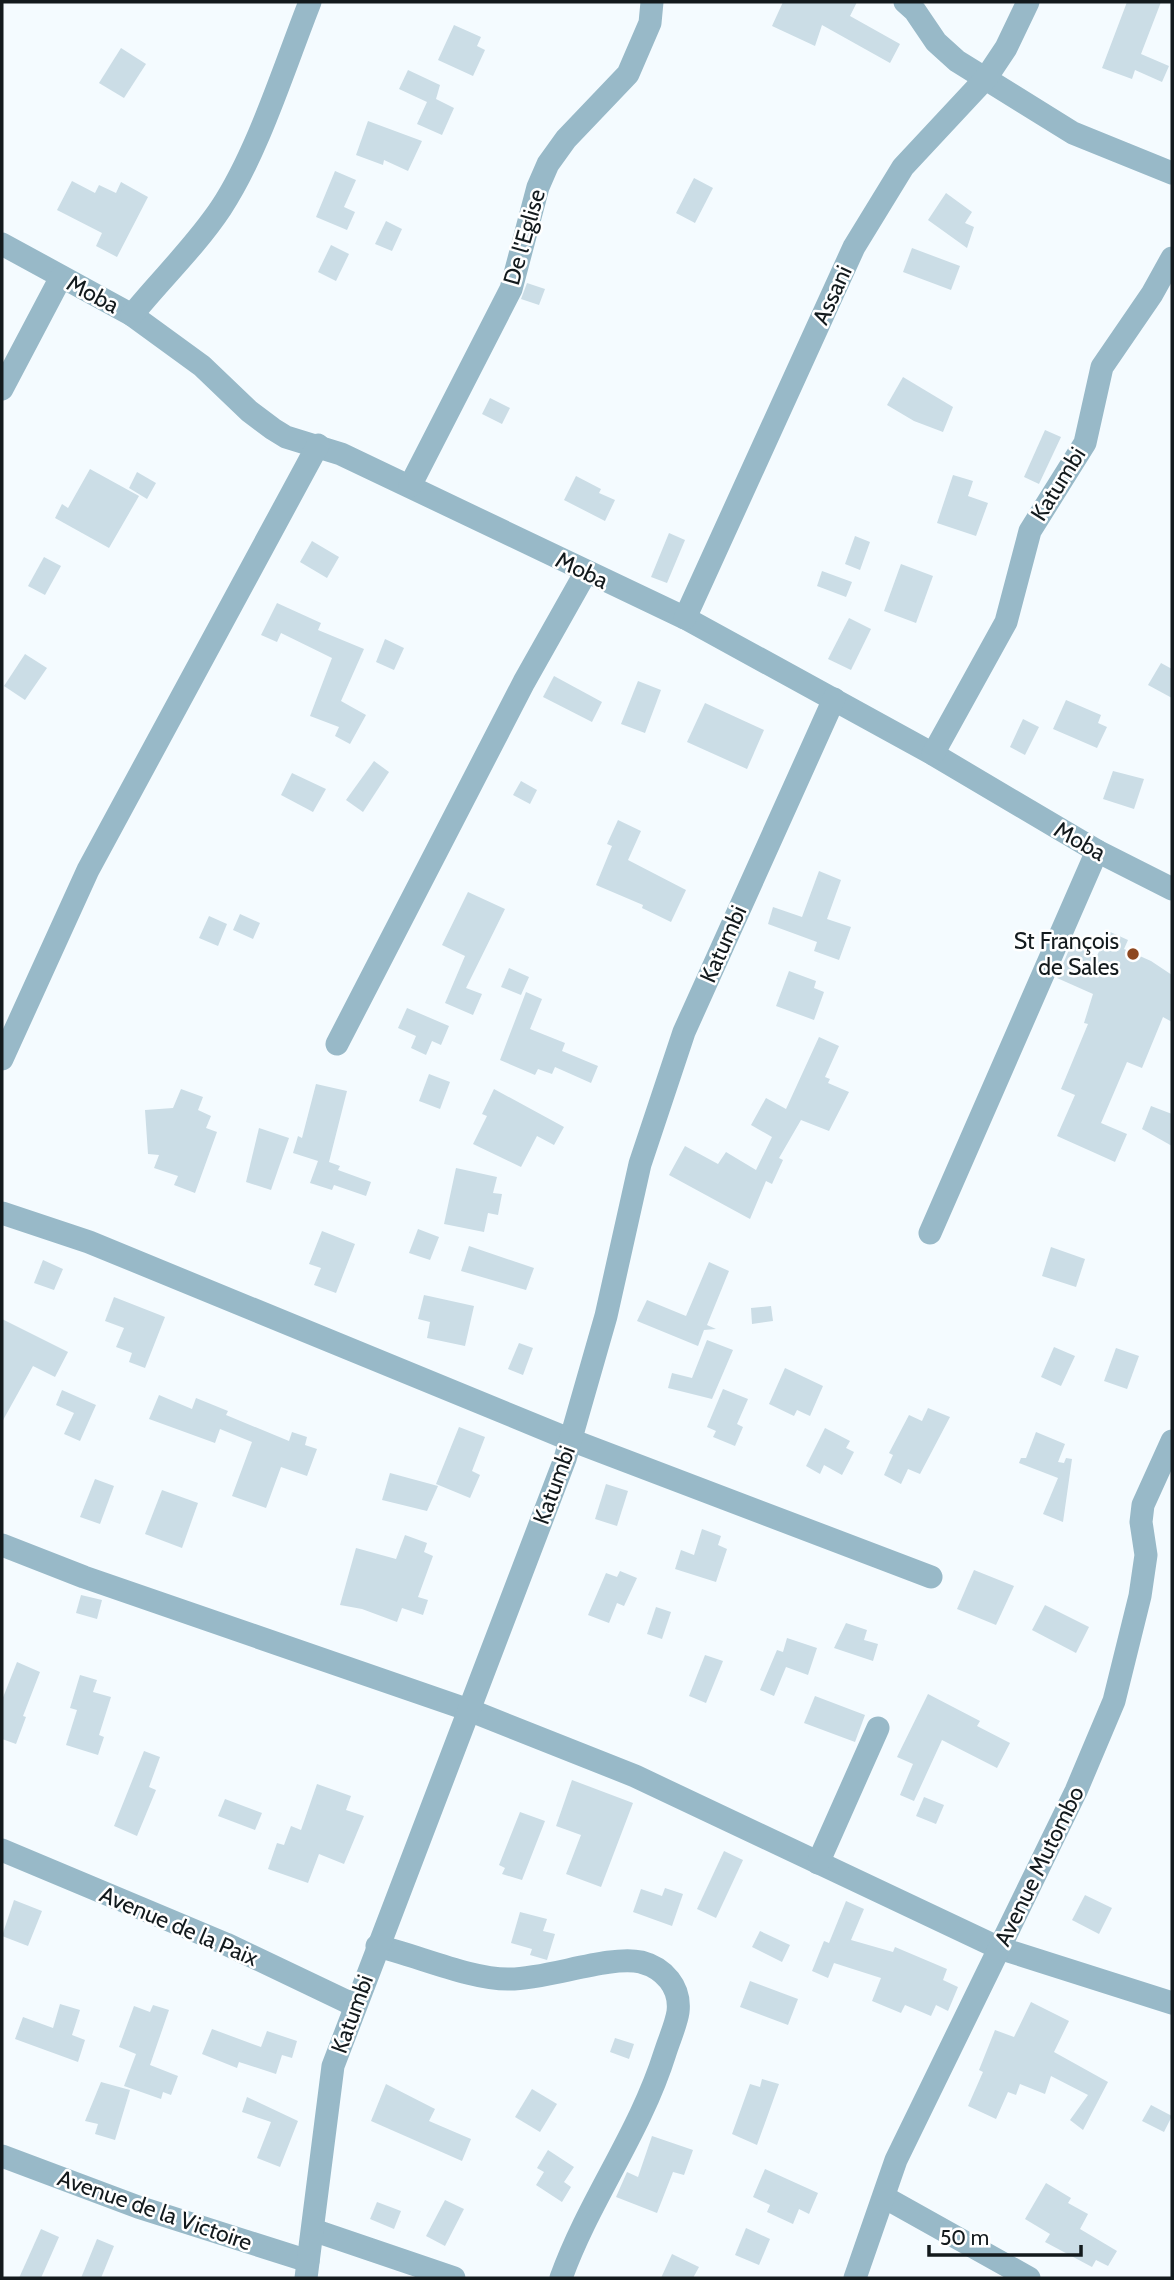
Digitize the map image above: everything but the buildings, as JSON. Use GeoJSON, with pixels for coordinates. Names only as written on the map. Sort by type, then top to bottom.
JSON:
{"type":"FeatureCollection","features":[{"type":"Feature","properties":{"kind":"street"},"geometry":{"type":"LineString","coordinates":[[132,315],[193,247],[222,206],[246,161],[310,2]]}},
{"type":"Feature","properties":{"kind":"street","name":"De l'Eglise"},"geometry":{"type":"LineString","coordinates":[[410,486],[511,289],[541,177],[559,148],[628,74],[650,23],[652,2]]}},
{"type":"Feature","properties":{"kind":"street"},"geometry":{"type":"LineString","coordinates":[[905,2],[915,11],[936,41],[957,61],[1073,133],[1172,173]]}},
{"type":"Feature","properties":{"kind":"street","name":"Assani"},"geometry":{"type":"LineString","coordinates":[[685,618],[854,247],[903,167],[986,78],[1006,48],[1028,2]]}},
{"type":"Feature","properties":{"kind":"street","name":"Moba"},"geometry":{"type":"LineString","coordinates":[[2,244],[132,315],[202,366],[249,411],[286,437],[318,445],[410,486],[685,618],[933,754],[1097,851],[1172,890]]}},
{"type":"Feature","properties":{"kind":"street","name":"Katumbi"},"geometry":{"type":"LineString","coordinates":[[933,754],[1006,622],[1030,531],[1085,443],[1102,367],[1152,294],[1172,258]]}},
{"type":"Feature","properties":{"kind":"street"},"geometry":{"type":"LineString","coordinates":[[2,389],[61,276]]}},
{"type":"Feature","properties":{"kind":"street"},"geometry":{"type":"LineString","coordinates":[[2,1059],[88,870],[318,445]]}},
{"type":"Feature","properties":{"kind":"street"},"geometry":{"type":"LineString","coordinates":[[337,1044],[524,682],[586,572]]}},
{"type":"Feature","properties":{"kind":"street","name":"Katumbi"},"geometry":{"type":"LineString","coordinates":[[307,2270],[333,2066],[571,1440],[606,1316],[640,1164],[684,1032],[834,699]]}},
{"type":"Feature","properties":{"kind":"street"},"geometry":{"type":"LineString","coordinates":[[930,1233],[1097,851]]}},
{"type":"Feature","properties":{"kind":"street"},"geometry":{"type":"LineString","coordinates":[[2,1213],[89,1242],[571,1440],[931,1577]]}},
{"type":"Feature","properties":{"kind":"street","name":"Avenue Mutombo"},"geometry":{"type":"LineString","coordinates":[[855,2278],[896,2160],[1076,1791],[1114,1701],[1146,1556],[1141,1522],[1143,1505],[1172,1441]]}},
{"type":"Feature","properties":{"kind":"street"},"geometry":{"type":"LineString","coordinates":[[2,1545],[84,1577],[469,1710],[635,1776],[999,1948],[1172,2003]]}},
{"type":"Feature","properties":{"kind":"street"},"geometry":{"type":"LineString","coordinates":[[818,1863],[878,1728]]}},
{"type":"Feature","properties":{"kind":"street","name":"Avenue de la Paix"},"geometry":{"type":"LineString","coordinates":[[2,1850],[226,1944],[354,2005]]}},
{"type":"Feature","properties":{"kind":"street"},"geometry":{"type":"LineString","coordinates":[[377,1946],[464,1971],[509,1980],[556,1975],[616,1961],[640,1962],[662,1972],[673,1983],[678,2013],[657,2080],[633,2136],[561,2278]]}},
{"type":"Feature","properties":{"kind":"street","name":"Avenue de la Victoire"},"geometry":{"type":"LineString","coordinates":[[2,2156],[307,2270]]}},
{"type":"Feature","properties":{"kind":"street"},"geometry":{"type":"LineString","coordinates":[[884,2197],[1029,2278]]}},
{"type":"Feature","properties":{"kind":"street"},"geometry":{"type":"LineString","coordinates":[[313,2230],[454,2278]]}},
{"type":"Feature","properties":{"kind":"place","name":"St François de Sales"},"geometry":{"type":"Point","coordinates":[1133,954]}}]}
